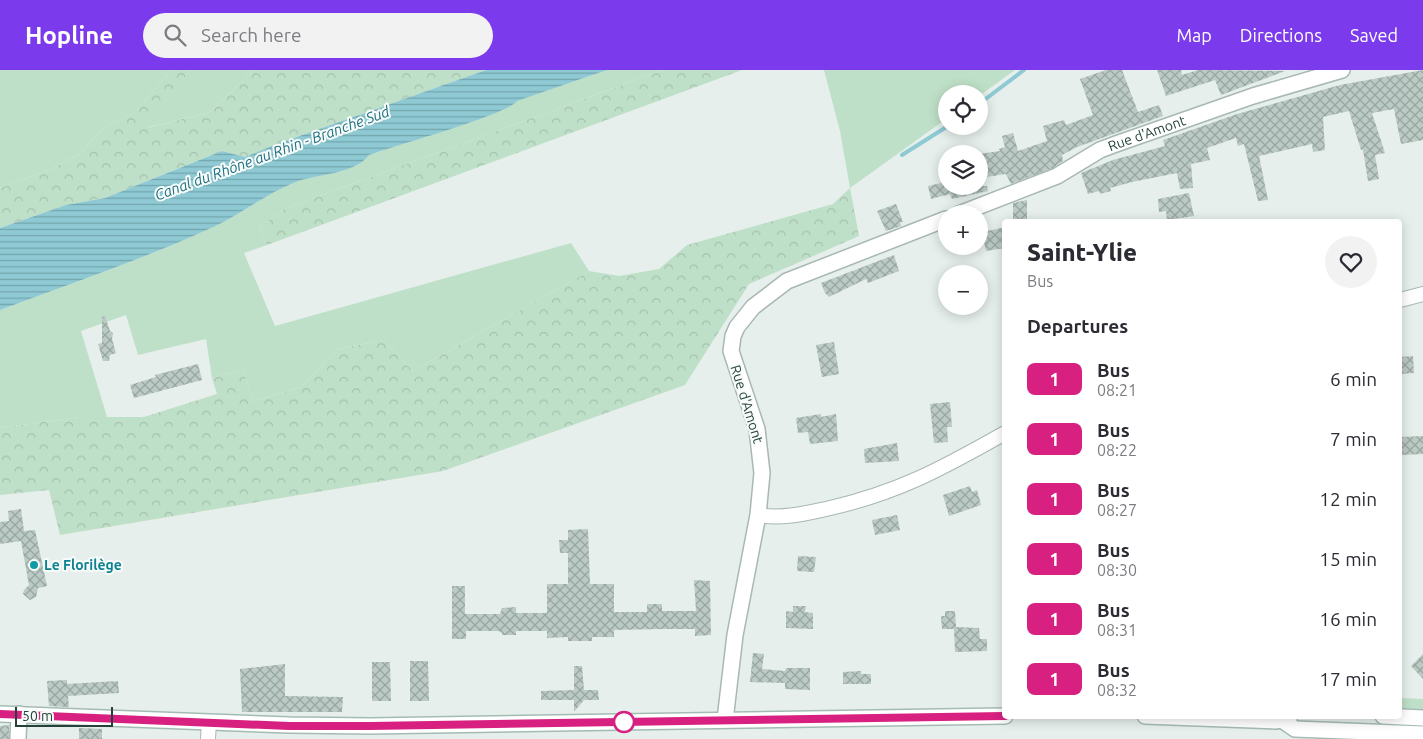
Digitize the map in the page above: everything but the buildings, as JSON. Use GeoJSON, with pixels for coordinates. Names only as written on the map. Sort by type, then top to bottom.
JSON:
{"type":"FeatureCollection","features":[{"type":"Feature","properties":{"kind":"main road","name":"Rue d'Amont"},"geometry":{"type":"LineString","coordinates":[[982,205],[1057,176],[1100,150],[1253,96],[1342,70]]}},
{"type":"Feature","properties":{"kind":"main road","name":"Rue d'Amont"},"geometry":{"type":"LineString","coordinates":[[724,720],[735,635],[758,515],[762,454],[751,410],[731,351],[733,336],[737,327],[765,296],[788,281],[938,222]]}},
{"type":"Feature","properties":{"kind":"main road"},"geometry":{"type":"LineString","coordinates":[[0,714],[370,726],[1002,716]]}},
{"type":"Feature","properties":{"kind":"main road"},"geometry":{"type":"LineString","coordinates":[[18,739],[19,714]]}},
{"type":"Feature","properties":{"kind":"main road"},"geometry":{"type":"LineString","coordinates":[[1402,717],[1423,718]]}},
{"type":"Feature","properties":{"kind":"main road"},"geometry":{"type":"LineString","coordinates":[[1287,719],[1295,729],[1423,734]]}},
{"type":"Feature","properties":{"kind":"street"},"geometry":{"type":"LineString","coordinates":[[1402,299],[1423,294]]}},
{"type":"Feature","properties":{"kind":"street"},"geometry":{"type":"LineString","coordinates":[[758,515],[793,516],[853,503],[892,491],[945,467],[1002,435]]}},
{"type":"Feature","properties":{"kind":"street"},"geometry":{"type":"LineString","coordinates":[[208,739],[209,722]]}},
{"type":"Feature","properties":{"kind":"green space"},"geometry":{"type":"Polygon","coordinates":[[[0,70],[172,70],[135,112],[104,127],[81,153],[49,170],[0,188],[0,70]]]}},
{"type":"Feature","properties":{"kind":"green space"},"geometry":{"type":"Polygon","coordinates":[[[172,70],[190,70],[147,128],[210,112],[254,70],[486,70],[245,157],[222,151],[105,198],[66,205],[0,228],[0,188],[49,170],[81,153],[104,127],[135,112],[172,70]]]}},
{"type":"Feature","properties":{"kind":"green space"},"geometry":{"type":"Polygon","coordinates":[[[190,70],[254,70],[210,112],[146,128],[190,70]]]}},
{"type":"Feature","properties":{"kind":"green space"},"geometry":{"type":"Polygon","coordinates":[[[607,70],[663,70],[284,209],[259,228],[267,245],[244,253],[275,326],[571,243],[589,271],[413,371],[384,340],[338,349],[301,387],[253,401],[243,370],[212,378],[206,339],[138,355],[126,315],[81,331],[107,417],[79,417],[0,428],[0,310],[131,261],[220,224],[296,182],[345,170],[363,161],[369,155],[471,122],[508,107],[516,101],[607,70]]]}},
{"type":"Feature","properties":{"kind":"green space"},"geometry":{"type":"Polygon","coordinates":[[[663,70],[742,70],[267,245],[259,228],[284,209],[663,70]]]}},
{"type":"Feature","properties":{"kind":"green space"},"geometry":{"type":"Polygon","coordinates":[[[824,70],[1015,70],[988,90],[988,85],[938,85],[938,125],[850,188],[840,131],[824,70]]]}},
{"type":"Feature","properties":{"kind":"green space"},"geometry":{"type":"Polygon","coordinates":[[[850,188],[859,236],[749,284],[685,385],[443,471],[60,535],[49,490],[0,495],[0,428],[79,417],[144,417],[217,394],[212,378],[243,370],[253,401],[301,387],[338,349],[384,340],[413,371],[589,271],[619,276],[659,269],[687,245],[833,204],[850,188]]]}},
{"type":"Feature","properties":{"kind":"green space"},"geometry":{"type":"Polygon","coordinates":[[[1402,698],[1423,699],[1423,709],[1402,708],[1402,698]]]}},
{"type":"Feature","properties":{"kind":"water","name":"Canal du Rhône au Rhin - Branche Sud"},"geometry":{"type":"Polygon","coordinates":[[[486,70],[607,70],[517,101],[493,114],[472,122],[369,155],[363,161],[346,170],[296,182],[220,224],[183,240],[0,310],[0,228],[66,205],[105,198],[222,151],[245,157],[486,70]]]}},
{"type":"Feature","properties":{"kind":"waterway"},"geometry":{"type":"LineString","coordinates":[[988,97],[1024,70]]}},
{"type":"Feature","properties":{"kind":"waterway"},"geometry":{"type":"LineString","coordinates":[[902,155],[938,132]]}},
{"type":"Feature","properties":{"kind":"bus line","name":"1"},"geometry":{"type":"LineString","coordinates":[[0,714],[289,726],[1002,716]]}},
{"type":"Feature","properties":{"kind":"place","name":"Le Florilège"},"geometry":{"type":"Point","coordinates":[34,565]}}]}
